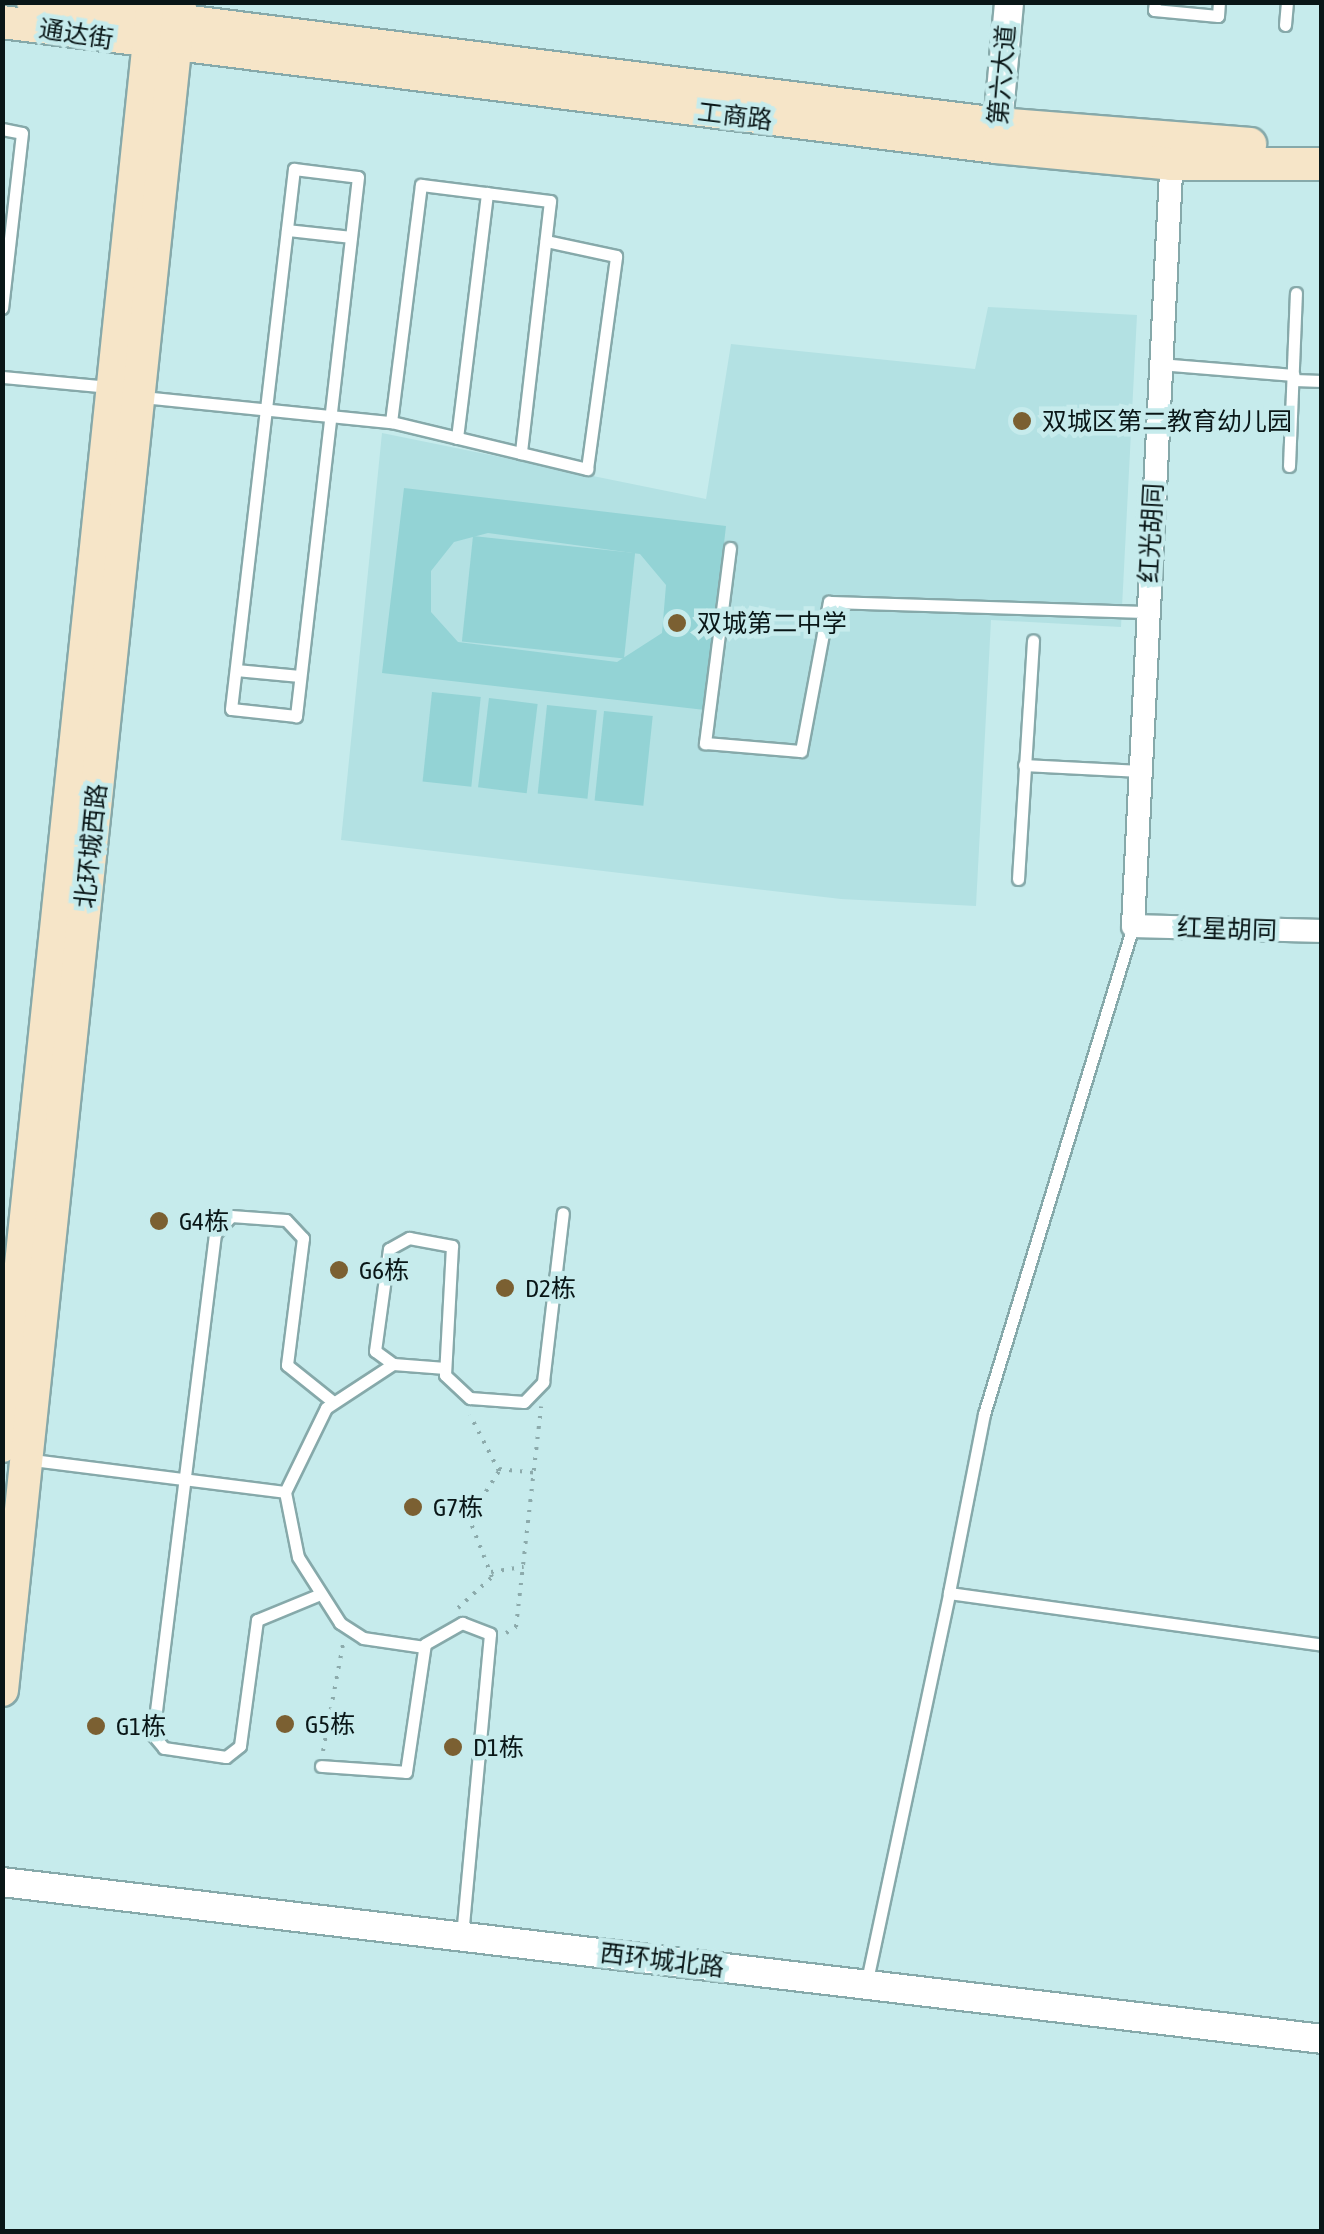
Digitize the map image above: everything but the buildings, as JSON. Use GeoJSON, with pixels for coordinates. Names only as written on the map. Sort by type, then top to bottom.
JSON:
{"type":"FeatureCollection","features":[{"type":"Feature","properties":{"kind":"main road","name":"通达街"},"geometry":{"type":"LineString","coordinates":[[33,2],[165,24]]}},
{"type":"Feature","properties":{"kind":"main road","name":"通达街"},"geometry":{"type":"LineString","coordinates":[[2,22],[165,24]]}},
{"type":"Feature","properties":{"kind":"main road","name":"工商路"},"geometry":{"type":"LineString","coordinates":[[165,24],[996,136],[1322,164]]}},
{"type":"Feature","properties":{"kind":"main road","name":"北环城西路"},"geometry":{"type":"LineString","coordinates":[[2,1690],[10,1454],[165,24]]}},
{"type":"Feature","properties":{"kind":"main road","name":"工商路"},"geometry":{"type":"LineString","coordinates":[[1172,152],[1322,142]]}},
{"type":"Feature","properties":{"kind":"street","name":"第六大道"},"geometry":{"type":"LineString","coordinates":[[996,136],[1009,2]]}},
{"type":"Feature","properties":{"kind":"street","name":"红光胡同"},"geometry":{"type":"LineString","coordinates":[[1133,926],[1172,152]]}},
{"type":"Feature","properties":{"kind":"street","name":"红星胡同"},"geometry":{"type":"LineString","coordinates":[[1133,926],[1322,931]]}},
{"type":"Feature","properties":{"kind":"street","name":"西环城北路"},"geometry":{"type":"LineString","coordinates":[[2,1882],[1322,2039]]}},
{"type":"Feature","properties":{"kind":"lane"},"geometry":{"type":"LineString","coordinates":[[1155,2],[1154,10],[1218,16],[1219,2]]}},
{"type":"Feature","properties":{"kind":"lane"},"geometry":{"type":"LineString","coordinates":[[1285,25],[1288,2]]}},
{"type":"Feature","properties":{"kind":"lane"},"geometry":{"type":"LineString","coordinates":[[2,129],[22,133],[2,308]]}},
{"type":"Feature","properties":{"kind":"lane"},"geometry":{"type":"LineString","coordinates":[[294,169],[358,176],[351,237],[296,716],[232,709],[294,169]]}},
{"type":"Feature","properties":{"kind":"lane"},"geometry":{"type":"LineString","coordinates":[[391,422],[421,184],[550,201],[522,453]]}},
{"type":"Feature","properties":{"kind":"lane"},"geometry":{"type":"LineString","coordinates":[[457,438],[487,193]]}},
{"type":"Feature","properties":{"kind":"lane"},"geometry":{"type":"LineString","coordinates":[[287,230],[351,237]]}},
{"type":"Feature","properties":{"kind":"lane"},"geometry":{"type":"LineString","coordinates":[[2,377],[391,422],[586,469],[616,256],[546,241]]}},
{"type":"Feature","properties":{"kind":"lane"},"geometry":{"type":"LineString","coordinates":[[1289,466],[1296,293]]}},
{"type":"Feature","properties":{"kind":"lane"},"geometry":{"type":"LineString","coordinates":[[1159,364],[1322,381]]}},
{"type":"Feature","properties":{"kind":"lane"},"geometry":{"type":"LineString","coordinates":[[730,548],[705,743],[801,752],[829,602],[1147,612]]}},
{"type":"Feature","properties":{"kind":"lane"},"geometry":{"type":"LineString","coordinates":[[1018,879],[1033,640]]}},
{"type":"Feature","properties":{"kind":"lane"},"geometry":{"type":"LineString","coordinates":[[236,670],[300,676]]}},
{"type":"Feature","properties":{"kind":"lane"},"geometry":{"type":"LineString","coordinates":[[1024,766],[1140,771]]}},
{"type":"Feature","properties":{"kind":"lane"},"geometry":{"type":"LineString","coordinates":[[866,1985],[984,1414],[1133,926]]}},
{"type":"Feature","properties":{"kind":"lane"},"geometry":{"type":"LineString","coordinates":[[393,1364],[374,1343],[386,1254],[409,1238],[446,1242],[456,1253],[445,1368],[469,1397],[533,1398],[543,1382],[563,1214]]}},
{"type":"Feature","properties":{"kind":"lane"},"geometry":{"type":"LineString","coordinates":[[318,1595],[257,1620],[240,1746],[226,1757],[164,1748],[153,1736],[215,1234],[231,1216],[286,1220],[303,1238],[287,1365],[332,1401]]}},
{"type":"Feature","properties":{"kind":"lane"},"geometry":{"type":"LineString","coordinates":[[424,1647],[351,1632],[318,1595],[298,1557],[285,1492],[332,1401],[393,1364],[445,1368]]}},
{"type":"Feature","properties":{"kind":"lane"},"geometry":{"type":"LineString","coordinates":[[10,1454],[285,1492]]}},
{"type":"Feature","properties":{"kind":"lane"},"geometry":{"type":"LineString","coordinates":[[949,1594],[1322,1645]]}},
{"type":"Feature","properties":{"kind":"lane"},"geometry":{"type":"LineString","coordinates":[[321,1766],[406,1772],[424,1647],[449,1626],[477,1626],[493,1640],[462,1936]]}},
{"type":"Feature","properties":{"kind":"path"},"geometry":{"type":"LineString","coordinates":[[469,1397],[476,1437],[499,1469],[536,1473]]}},
{"type":"Feature","properties":{"kind":"path"},"geometry":{"type":"LineString","coordinates":[[493,1640],[516,1627],[544,1409],[533,1398]]}},
{"type":"Feature","properties":{"kind":"path"},"geometry":{"type":"LineString","coordinates":[[491,1572],[469,1518],[499,1469]]}},
{"type":"Feature","properties":{"kind":"path"},"geometry":{"type":"LineString","coordinates":[[449,1626],[491,1572],[524,1567]]}},
{"type":"Feature","properties":{"kind":"path"},"geometry":{"type":"LineString","coordinates":[[321,1766],[334,1657],[351,1632]]}},
{"type":"Feature","properties":{"kind":"shaded area","name":"双城第二中学"},"geometry":{"type":"Polygon","coordinates":[[[988,307],[1137,315],[1121,627],[991,620],[976,906],[841,899],[341,840],[382,433],[706,499],[731,344],[975,369],[988,307]]]}},
{"type":"Feature","properties":{"kind":"shaded area"},"geometry":{"type":"Polygon","coordinates":[[[404,488],[726,526],[705,710],[382,673],[404,488]],[[488,533],[454,542],[431,571],[431,612],[458,642],[617,662],[662,633],[666,585],[640,554],[488,533]]]}},
{"type":"Feature","properties":{"kind":"shaded area"},"geometry":{"type":"Polygon","coordinates":[[[473,536],[635,553],[624,658],[462,641],[473,536]]]}},
{"type":"Feature","properties":{"kind":"shaded area"},"geometry":{"type":"Polygon","coordinates":[[[432,692],[481,697],[471,787],[423,782],[432,692]]]}},
{"type":"Feature","properties":{"kind":"shaded area"},"geometry":{"type":"Polygon","coordinates":[[[489,698],[538,704],[527,793],[478,787],[489,698]]]}},
{"type":"Feature","properties":{"kind":"shaded area"},"geometry":{"type":"Polygon","coordinates":[[[547,705],[597,710],[587,799],[538,794],[547,705]]]}},
{"type":"Feature","properties":{"kind":"shaded area"},"geometry":{"type":"Polygon","coordinates":[[[604,711],[653,716],[643,806],[595,801],[604,711]]]}},
{"type":"Feature","properties":{"kind":"place","name":"双城区第二教育幼儿园"},"geometry":{"type":"Point","coordinates":[1022,421]}},
{"type":"Feature","properties":{"kind":"place","name":"双城第二中学"},"geometry":{"type":"Point","coordinates":[677,623]}},
{"type":"Feature","properties":{"kind":"place","name":"G4栋"},"geometry":{"type":"Point","coordinates":[159,1221]}},
{"type":"Feature","properties":{"kind":"place","name":"G6栋"},"geometry":{"type":"Point","coordinates":[339,1270]}},
{"type":"Feature","properties":{"kind":"place","name":"D2栋"},"geometry":{"type":"Point","coordinates":[505,1288]}},
{"type":"Feature","properties":{"kind":"place","name":"G7栋"},"geometry":{"type":"Point","coordinates":[413,1507]}},
{"type":"Feature","properties":{"kind":"place","name":"G5栋"},"geometry":{"type":"Point","coordinates":[285,1724]}},
{"type":"Feature","properties":{"kind":"place","name":"G1栋"},"geometry":{"type":"Point","coordinates":[96,1726]}},
{"type":"Feature","properties":{"kind":"place","name":"D1栋"},"geometry":{"type":"Point","coordinates":[453,1747]}}]}
